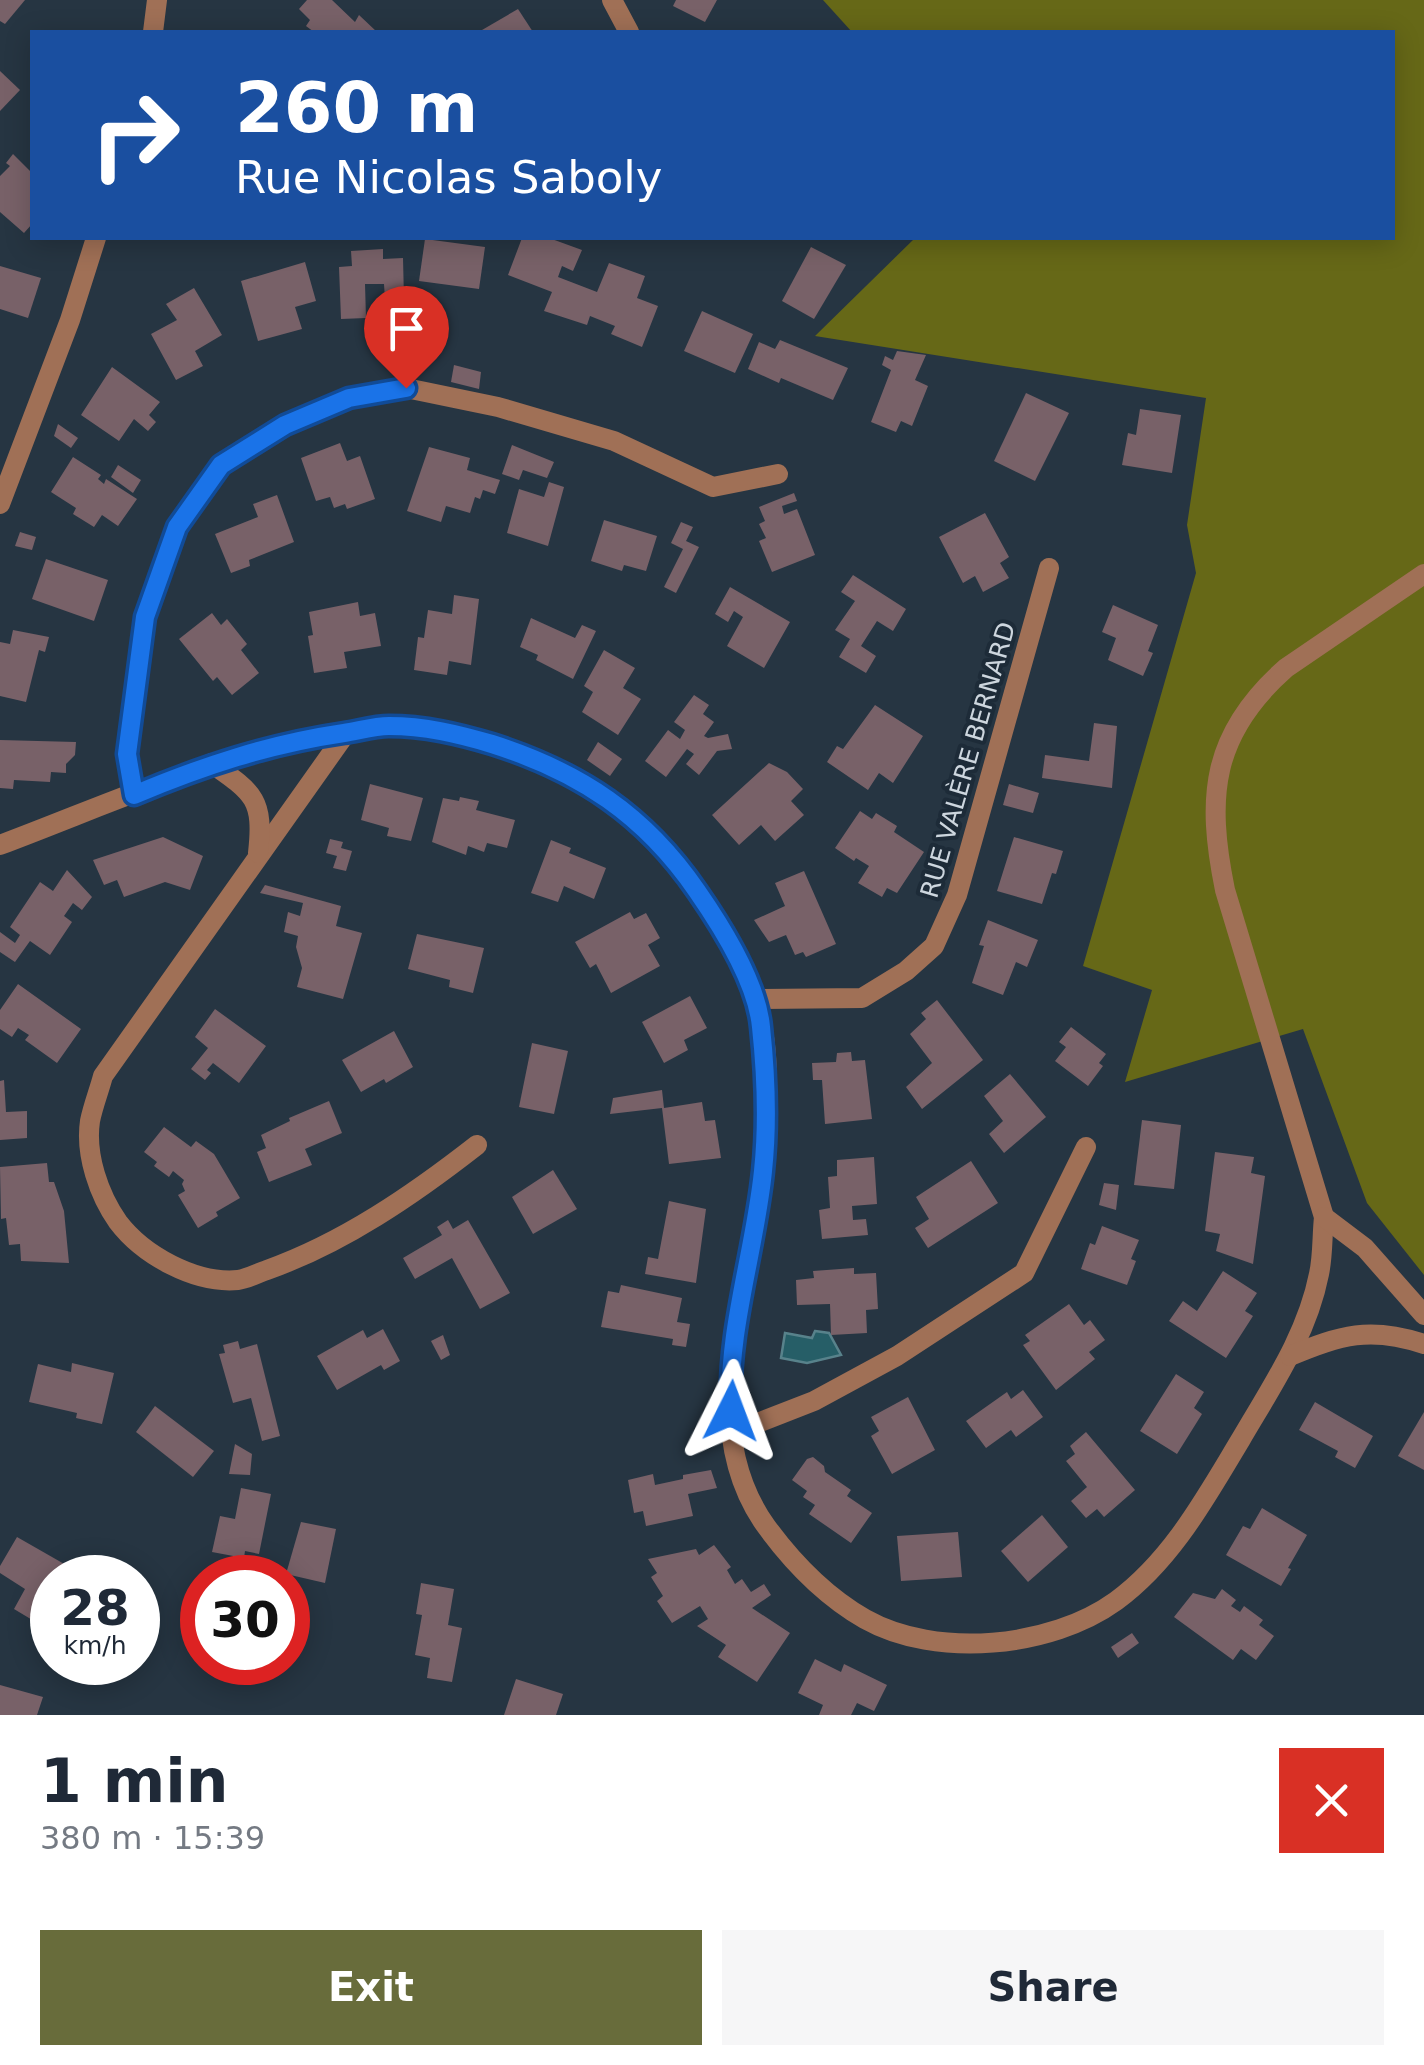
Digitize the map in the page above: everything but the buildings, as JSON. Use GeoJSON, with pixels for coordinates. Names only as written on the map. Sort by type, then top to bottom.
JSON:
{"type":"FeatureCollection","features":[{"type":"Feature","properties":{"kind":"street"},"geometry":{"type":"LineString","coordinates":[[154,30],[157,0]]}},
{"type":"Feature","properties":{"kind":"street"},"geometry":{"type":"LineString","coordinates":[[612,0],[628,30]]}},
{"type":"Feature","properties":{"kind":"street"},"geometry":{"type":"LineString","coordinates":[[0,504],[70,320],[95,240]]}},
{"type":"Feature","properties":{"kind":"street"},"geometry":{"type":"LineString","coordinates":[[134,795],[127,754],[145,617],[177,527],[221,465],[285,425],[349,398],[406,388],[498,406],[614,441],[713,487],[778,474]]}},
{"type":"Feature","properties":{"kind":"street","name":"RUE VALÈRE BERNARD"},"geometry":{"type":"LineString","coordinates":[[753,999],[862,998],[906,971],[934,946],[958,896],[1049,568]]}},
{"type":"Feature","properties":{"kind":"street"},"geometry":{"type":"LineString","coordinates":[[0,846],[211,763],[299,739],[386,726],[445,730],[531,757],[584,782],[628,814],[672,856],[724,936],[741,965],[761,1021],[766,1122],[763,1171],[730,1389],[732,1433],[741,1475],[760,1518],[791,1560],[826,1592],[868,1621],[912,1636],[960,1643],[1050,1635],[1085,1620],[1116,1600],[1178,1539],[1290,1356],[1308,1317],[1320,1270],[1324,1217],[1225,890],[1215,841],[1214,800],[1232,734],[1248,707],[1268,685],[1286,668],[1424,574]]}},
{"type":"Feature","properties":{"kind":"street"},"geometry":{"type":"LineString","coordinates":[[346,732],[103,1076],[90,1123],[94,1167],[104,1202],[129,1236],[168,1264],[202,1276],[238,1280],[294,1261],[392,1207],[477,1145]]}},
{"type":"Feature","properties":{"kind":"street"},"geometry":{"type":"LineString","coordinates":[[211,763],[245,787],[262,816],[258,855]]}},
{"type":"Feature","properties":{"kind":"street"},"geometry":{"type":"LineString","coordinates":[[732,1433],[814,1402],[897,1356],[1024,1273],[1086,1147]]}},
{"type":"Feature","properties":{"kind":"street"},"geometry":{"type":"LineString","coordinates":[[1324,1217],[1365,1248],[1424,1316]]}},
{"type":"Feature","properties":{"kind":"street"},"geometry":{"type":"LineString","coordinates":[[1290,1356],[1334,1338],[1392,1333],[1424,1344]]}},
{"type":"Feature","properties":{"kind":"shaded area"},"geometry":{"type":"Polygon","coordinates":[[[823,0],[1424,0],[1424,1275],[1367,1203],[1303,1029],[1125,1082],[1152,990],[1083,966],[1196,573],[1187,525],[1206,398],[815,336],[913,240],[1395,240],[1395,30],[850,30],[823,0]]]}},
{"type":"Feature","properties":{"kind":"shaded area"},"geometry":{"type":"Polygon","coordinates":[[[815,1331],[829,1333],[841,1355],[807,1363],[781,1358],[785,1333],[812,1338],[815,1331]]]}},
{"type":"Feature","properties":{"kind":"route"},"geometry":{"type":"LineString","coordinates":[[406,388],[349,398],[285,425],[221,465],[177,527],[145,617],[127,754],[134,795],[211,763],[299,739],[386,726],[445,730],[531,757],[584,782],[628,814],[672,856],[708,906],[741,965],[761,1021],[766,1122],[763,1171],[736,1334],[731,1411]]}}]}
